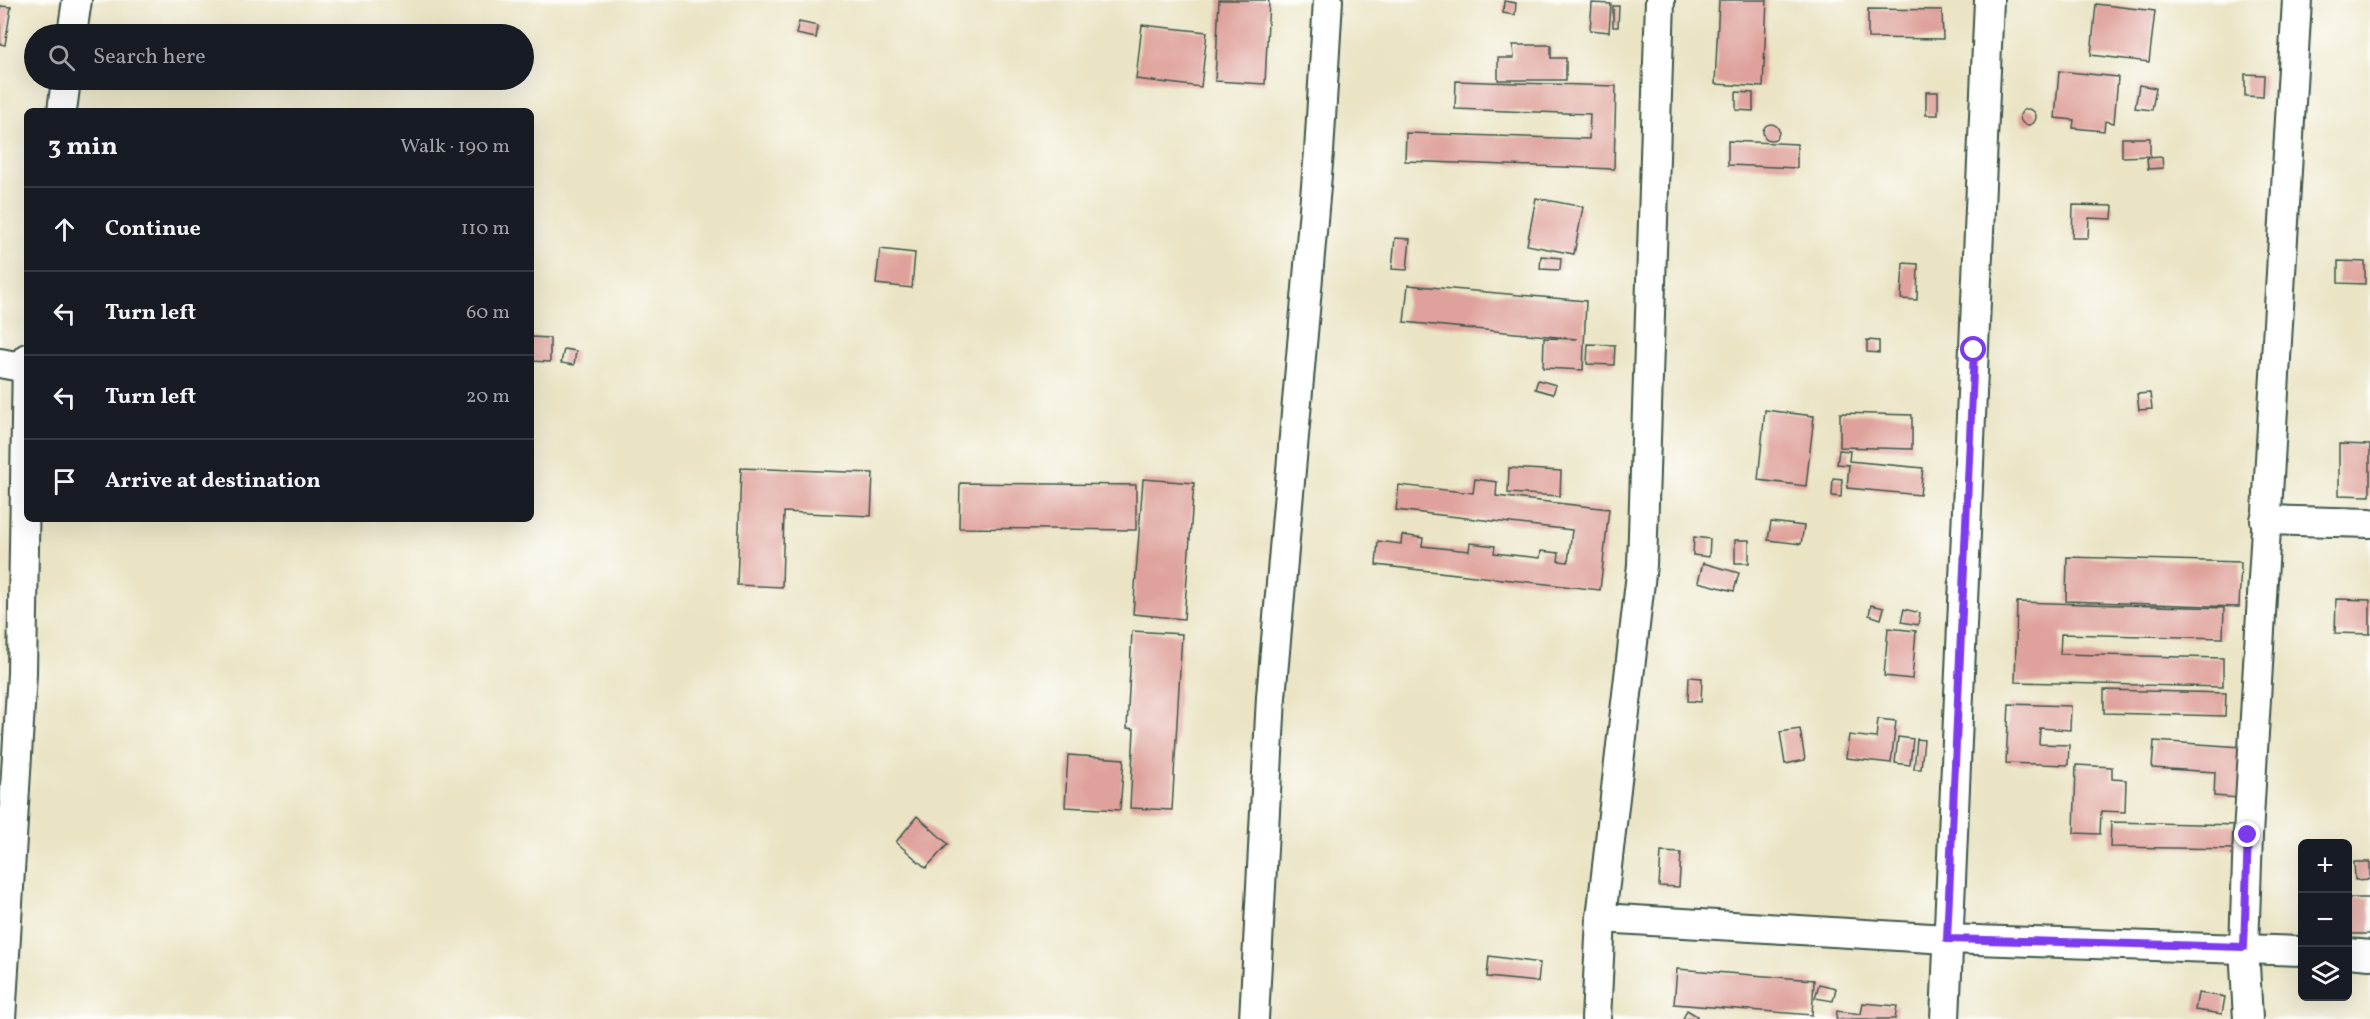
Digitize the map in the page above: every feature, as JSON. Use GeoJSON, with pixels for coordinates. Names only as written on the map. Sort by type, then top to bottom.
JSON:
{"type":"FeatureCollection","features":[{"type":"Feature","properties":{"kind":"street"},"geometry":{"type":"LineString","coordinates":[[73,24],[77,0]]}},
{"type":"Feature","properties":{"kind":"street"},"geometry":{"type":"LineString","coordinates":[[1254,1019],[1271,697],[1319,152],[1328,0]]}},
{"type":"Feature","properties":{"kind":"street"},"geometry":{"type":"LineString","coordinates":[[1596,1019],[1601,918],[1642,565],[1660,0]]}},
{"type":"Feature","properties":{"kind":"street"},"geometry":{"type":"LineString","coordinates":[[1945,1019],[1989,0]]}},
{"type":"Feature","properties":{"kind":"street"},"geometry":{"type":"LineString","coordinates":[[2248,1019],[2244,947],[2265,520],[2297,0]]}},
{"type":"Feature","properties":{"kind":"street"},"geometry":{"type":"LineString","coordinates":[[62,108],[65,90]]}},
{"type":"Feature","properties":{"kind":"street"},"geometry":{"type":"LineString","coordinates":[[1,1019],[22,673],[18,363]]}},
{"type":"Feature","properties":{"kind":"street"},"geometry":{"type":"LineString","coordinates":[[2265,520],[2370,523]]}},
{"type":"Feature","properties":{"kind":"street"},"geometry":{"type":"LineString","coordinates":[[1601,918],[1947,939],[2244,947],[2298,951]]}},
{"type":"Feature","properties":{"kind":"street"},"geometry":{"type":"LineString","coordinates":[[2352,953],[2370,955]]}},
{"type":"Feature","properties":{"kind":"building"},"geometry":{"type":"Polygon","coordinates":[[[1219,0],[1269,0],[1265,84],[1215,81],[1219,0]]]}},
{"type":"Feature","properties":{"kind":"building"},"geometry":{"type":"Polygon","coordinates":[[[1719,0],[1767,0],[1763,87],[1715,84],[1719,0]]]}},
{"type":"Feature","properties":{"kind":"building"},"geometry":{"type":"Polygon","coordinates":[[[1504,1],[1516,3],[1515,15],[1503,13],[1504,1]]]}},
{"type":"Feature","properties":{"kind":"building"},"geometry":{"type":"Polygon","coordinates":[[[1592,3],[1611,4],[1609,32],[1590,30],[1592,3]]]}},
{"type":"Feature","properties":{"kind":"building"},"geometry":{"type":"Polygon","coordinates":[[[2096,4],[2155,11],[2149,62],[2091,55],[2096,4]]]}},
{"type":"Feature","properties":{"kind":"building"},"geometry":{"type":"Polygon","coordinates":[[[0,6],[11,7],[5,45],[0,44],[0,6]]]}},
{"type":"Feature","properties":{"kind":"building"},"geometry":{"type":"Polygon","coordinates":[[[1613,6],[1619,6],[1618,27],[1613,27],[1613,6]]]}},
{"type":"Feature","properties":{"kind":"building"},"geometry":{"type":"Polygon","coordinates":[[[1868,9],[1942,10],[1943,39],[1868,38],[1868,9]]]}},
{"type":"Feature","properties":{"kind":"building"},"geometry":{"type":"Polygon","coordinates":[[[799,22],[818,26],[816,38],[796,34],[799,22]]]}},
{"type":"Feature","properties":{"kind":"building"},"geometry":{"type":"Polygon","coordinates":[[[1142,25],[1207,32],[1201,87],[1136,79],[1142,25]]]}},
{"type":"Feature","properties":{"kind":"building"},"geometry":{"type":"Polygon","coordinates":[[[1513,45],[1551,45],[1551,58],[1566,58],[1566,80],[1498,80],[1498,58],[1514,58],[1513,45]]]}},
{"type":"Feature","properties":{"kind":"building"},"geometry":{"type":"Polygon","coordinates":[[[2059,71],[2118,77],[2114,123],[2105,121],[2104,131],[2073,128],[2074,120],[2055,118],[2059,71]]]}},
{"type":"Feature","properties":{"kind":"building"},"geometry":{"type":"Polygon","coordinates":[[[2245,74],[2264,75],[2263,97],[2245,96],[2245,74]]]}},
{"type":"Feature","properties":{"kind":"building"},"geometry":{"type":"Polygon","coordinates":[[[1456,81],[1616,86],[1614,169],[1405,161],[1406,133],[1589,139],[1590,114],[1455,109],[1456,81]]]}},
{"type":"Feature","properties":{"kind":"building"},"geometry":{"type":"Polygon","coordinates":[[[2139,85],[2156,88],[2152,110],[2135,108],[2139,85]]]}},
{"type":"Feature","properties":{"kind":"building"},"geometry":{"type":"Polygon","coordinates":[[[1736,92],[1753,93],[1753,111],[1736,110],[1736,92]]]}},
{"type":"Feature","properties":{"kind":"building"},"geometry":{"type":"Polygon","coordinates":[[[1926,92],[1938,92],[1938,115],[1926,115],[1926,92]]]}},
{"type":"Feature","properties":{"kind":"building"},"geometry":{"type":"Polygon","coordinates":[[[2025,109],[2031,109],[2036,117],[2034,123],[2025,125],[2020,120],[2020,114],[2025,109]]]}},
{"type":"Feature","properties":{"kind":"building"},"geometry":{"type":"Polygon","coordinates":[[[1768,124],[1774,124],[1779,132],[1777,138],[1768,140],[1763,135],[1763,129],[1768,124]]]}},
{"type":"Feature","properties":{"kind":"building"},"geometry":{"type":"Polygon","coordinates":[[[2122,138],[2150,138],[2150,156],[2122,157],[2122,138]]]}},
{"type":"Feature","properties":{"kind":"building"},"geometry":{"type":"Polygon","coordinates":[[[1728,141],[1797,144],[1797,168],[1728,165],[1728,141]]]}},
{"type":"Feature","properties":{"kind":"building"},"geometry":{"type":"Polygon","coordinates":[[[2162,157],[2163,168],[2148,169],[2147,158],[2162,157]]]}},
{"type":"Feature","properties":{"kind":"building"},"geometry":{"type":"Polygon","coordinates":[[[1536,198],[1583,207],[1574,254],[1527,245],[1536,198]]]}},
{"type":"Feature","properties":{"kind":"building"},"geometry":{"type":"Polygon","coordinates":[[[2073,205],[2113,206],[2112,219],[2089,218],[2088,238],[2072,238],[2073,205]]]}},
{"type":"Feature","properties":{"kind":"building"},"geometry":{"type":"Polygon","coordinates":[[[1395,238],[1410,239],[1407,270],[1392,269],[1395,238]]]}},
{"type":"Feature","properties":{"kind":"building"},"geometry":{"type":"Polygon","coordinates":[[[880,249],[915,253],[912,288],[876,284],[880,249]]]}},
{"type":"Feature","properties":{"kind":"building"},"geometry":{"type":"Polygon","coordinates":[[[1541,256],[1561,258],[1560,270],[1540,269],[1541,256]]]}},
{"type":"Feature","properties":{"kind":"building"},"geometry":{"type":"Polygon","coordinates":[[[2338,261],[2365,262],[2365,284],[2338,283],[2338,261]]]}},
{"type":"Feature","properties":{"kind":"building"},"geometry":{"type":"Polygon","coordinates":[[[1903,263],[1918,264],[1917,300],[1901,299],[1903,263]]]}},
{"type":"Feature","properties":{"kind":"building"},"geometry":{"type":"Polygon","coordinates":[[[1408,285],[1586,301],[1583,370],[1543,368],[1544,338],[1577,339],[1404,322],[1408,285]]]}},
{"type":"Feature","properties":{"kind":"building"},"geometry":{"type":"Polygon","coordinates":[[[534,337],[550,338],[550,362],[534,361],[534,337]]]}},
{"type":"Feature","properties":{"kind":"building"},"geometry":{"type":"Polygon","coordinates":[[[1867,340],[1879,341],[1879,353],[1867,352],[1867,340]]]}},
{"type":"Feature","properties":{"kind":"building"},"geometry":{"type":"Polygon","coordinates":[[[1588,344],[1615,345],[1614,365],[1587,364],[1588,344]]]}},
{"type":"Feature","properties":{"kind":"building"},"geometry":{"type":"Polygon","coordinates":[[[564,349],[576,351],[574,365],[561,363],[564,349]]]}},
{"type":"Feature","properties":{"kind":"building"},"geometry":{"type":"Polygon","coordinates":[[[1538,380],[1556,385],[1553,394],[1535,389],[1538,380]]]}},
{"type":"Feature","properties":{"kind":"building"},"geometry":{"type":"Polygon","coordinates":[[[2150,393],[2152,409],[2139,410],[2137,394],[2150,393]]]}},
{"type":"Feature","properties":{"kind":"building"},"geometry":{"type":"Polygon","coordinates":[[[1765,410],[1814,416],[1806,486],[1758,480],[1765,410]]]}},
{"type":"Feature","properties":{"kind":"building"},"geometry":{"type":"Polygon","coordinates":[[[1840,413],[1912,415],[1912,449],[1840,447],[1840,413]]]}},
{"type":"Feature","properties":{"kind":"building"},"geometry":{"type":"Polygon","coordinates":[[[2339,444],[2370,445],[2370,496],[2339,495],[2339,444]]]}},
{"type":"Feature","properties":{"kind":"building"},"geometry":{"type":"Polygon","coordinates":[[[1839,450],[1850,451],[1849,461],[1923,468],[1920,495],[1847,488],[1849,465],[1837,464],[1839,450]]]}},
{"type":"Feature","properties":{"kind":"building"},"geometry":{"type":"Polygon","coordinates":[[[741,468],[873,473],[871,516],[784,512],[782,587],[737,585],[741,468]]]}},
{"type":"Feature","properties":{"kind":"building"},"geometry":{"type":"Polygon","coordinates":[[[1509,468],[1561,471],[1560,496],[1508,493],[1509,468]]]}},
{"type":"Feature","properties":{"kind":"building"},"geometry":{"type":"Polygon","coordinates":[[[1833,478],[1842,479],[1841,497],[1832,496],[1833,478]]]}},
{"type":"Feature","properties":{"kind":"building"},"geometry":{"type":"Polygon","coordinates":[[[1143,479],[1194,483],[1184,619],[1133,614],[1143,479]]]}},
{"type":"Feature","properties":{"kind":"building"},"geometry":{"type":"Polygon","coordinates":[[[1475,479],[1497,482],[1496,496],[1609,509],[1600,590],[1376,565],[1378,541],[1401,544],[1402,535],[1423,538],[1422,546],[1469,551],[1470,543],[1495,546],[1494,553],[1540,558],[1541,551],[1559,553],[1558,561],[1568,562],[1572,530],[1396,510],[1399,485],[1473,493],[1475,479]]]}},
{"type":"Feature","properties":{"kind":"building"},"geometry":{"type":"Polygon","coordinates":[[[960,483],[1136,485],[1136,530],[959,528],[960,483]]]}},
{"type":"Feature","properties":{"kind":"building"},"geometry":{"type":"Polygon","coordinates":[[[1771,522],[1804,526],[1801,544],[1768,540],[1771,522]]]}},
{"type":"Feature","properties":{"kind":"building"},"geometry":{"type":"Polygon","coordinates":[[[1694,537],[1710,539],[1709,557],[1693,555],[1694,537]]]}},
{"type":"Feature","properties":{"kind":"building"},"geometry":{"type":"Polygon","coordinates":[[[1735,540],[1749,540],[1749,563],[1735,563],[1735,540]]]}},
{"type":"Feature","properties":{"kind":"building"},"geometry":{"type":"Polygon","coordinates":[[[2067,557],[2241,562],[2239,607],[2066,601],[2067,557]]]}},
{"type":"Feature","properties":{"kind":"building"},"geometry":{"type":"Polygon","coordinates":[[[1703,563],[1739,573],[1734,591],[1698,582],[1703,563]]]}},
{"type":"Feature","properties":{"kind":"building"},"geometry":{"type":"Polygon","coordinates":[[[2336,599],[2370,600],[2370,634],[2335,633],[2336,599]]]}},
{"type":"Feature","properties":{"kind":"building"},"geometry":{"type":"Polygon","coordinates":[[[2017,602],[2224,608],[2223,638],[2061,634],[2060,654],[2223,658],[2223,687],[2015,682],[2017,602]]]}},
{"type":"Feature","properties":{"kind":"building"},"geometry":{"type":"Polygon","coordinates":[[[1871,605],[1884,608],[1881,619],[1869,615],[1871,605]]]}},
{"type":"Feature","properties":{"kind":"building"},"geometry":{"type":"Polygon","coordinates":[[[1904,609],[1920,613],[1918,625],[1901,622],[1904,609]]]}},
{"type":"Feature","properties":{"kind":"building"},"geometry":{"type":"Polygon","coordinates":[[[1888,628],[1916,631],[1912,679],[1884,676],[1888,628]]]}},
{"type":"Feature","properties":{"kind":"building"},"geometry":{"type":"Polygon","coordinates":[[[1132,631],[1182,634],[1172,810],[1130,808],[1134,729],[1127,728],[1132,631]]]}},
{"type":"Feature","properties":{"kind":"building"},"geometry":{"type":"Polygon","coordinates":[[[1689,677],[1702,678],[1701,702],[1688,701],[1689,677]]]}},
{"type":"Feature","properties":{"kind":"building"},"geometry":{"type":"Polygon","coordinates":[[[2104,690],[2226,693],[2225,716],[2104,713],[2104,690]]]}},
{"type":"Feature","properties":{"kind":"building"},"geometry":{"type":"Polygon","coordinates":[[[2009,704],[2071,706],[2070,730],[2040,728],[2039,744],[2069,745],[2068,765],[2006,763],[2009,704]]]}},
{"type":"Feature","properties":{"kind":"building"},"geometry":{"type":"Polygon","coordinates":[[[1878,719],[1896,721],[1891,763],[1846,758],[1849,735],[1876,738],[1878,719]]]}},
{"type":"Feature","properties":{"kind":"building"},"geometry":{"type":"Polygon","coordinates":[[[1800,729],[1805,760],[1785,764],[1780,732],[1800,729]]]}},
{"type":"Feature","properties":{"kind":"building"},"geometry":{"type":"Polygon","coordinates":[[[1898,737],[1913,739],[1910,765],[1895,763],[1898,737]]]}},
{"type":"Feature","properties":{"kind":"building"},"geometry":{"type":"Polygon","coordinates":[[[1917,739],[1924,740],[1921,769],[1914,769],[1917,739]]]}},
{"type":"Feature","properties":{"kind":"building"},"geometry":{"type":"Polygon","coordinates":[[[2154,741],[2242,747],[2239,798],[2214,796],[2215,772],[2152,768],[2154,741]]]}},
{"type":"Feature","properties":{"kind":"building"},"geometry":{"type":"Polygon","coordinates":[[[1068,755],[1124,759],[1120,810],[1065,807],[1068,755]]]}},
{"type":"Feature","properties":{"kind":"building"},"geometry":{"type":"Polygon","coordinates":[[[2076,765],[2112,767],[2112,779],[2126,780],[2125,812],[2101,811],[2100,834],[2074,833],[2076,765]]]}},
{"type":"Feature","properties":{"kind":"building"},"geometry":{"type":"Polygon","coordinates":[[[917,816],[948,844],[926,868],[896,842],[917,816]]]}},
{"type":"Feature","properties":{"kind":"building"},"geometry":{"type":"Polygon","coordinates":[[[2111,822],[2237,825],[2236,849],[2110,847],[2111,822]]]}},
{"type":"Feature","properties":{"kind":"building"},"geometry":{"type":"Polygon","coordinates":[[[1661,852],[1681,853],[1679,887],[1659,886],[1661,852]]]}},
{"type":"Feature","properties":{"kind":"building"},"geometry":{"type":"Polygon","coordinates":[[[2354,862],[2370,862],[2370,879],[2355,880],[2354,862]]]}},
{"type":"Feature","properties":{"kind":"building"},"geometry":{"type":"Polygon","coordinates":[[[2352,898],[2370,898],[2370,934],[2352,934],[2352,898]]]}},
{"type":"Feature","properties":{"kind":"building"},"geometry":{"type":"Polygon","coordinates":[[[1489,956],[1540,963],[1538,982],[1487,977],[1489,956]]]}},
{"type":"Feature","properties":{"kind":"building"},"geometry":{"type":"Polygon","coordinates":[[[1677,969],[1814,980],[1812,1015],[1674,1004],[1677,969]]]}},
{"type":"Feature","properties":{"kind":"building"},"geometry":{"type":"Polygon","coordinates":[[[1819,984],[1836,988],[1833,1001],[1815,998],[1819,984]]]}},
{"type":"Feature","properties":{"kind":"building"},"geometry":{"type":"Polygon","coordinates":[[[2198,993],[2225,997],[2222,1014],[2195,1010],[2198,993]]]}},
{"type":"Feature","properties":{"kind":"building"},"geometry":{"type":"Polygon","coordinates":[[[1863,1003],[1897,1006],[1895,1019],[1836,1019],[1837,1011],[1861,1014],[1863,1003]]]}},
{"type":"Feature","properties":{"kind":"building"},"geometry":{"type":"Polygon","coordinates":[[[1687,1010],[1697,1016],[1695,1019],[1683,1019],[1687,1010]]]}},
{"type":"Feature","properties":{"kind":"route"},"geometry":{"type":"LineString","coordinates":[[1974,350],[1947,939],[2244,947],[2248,835]]}}]}
